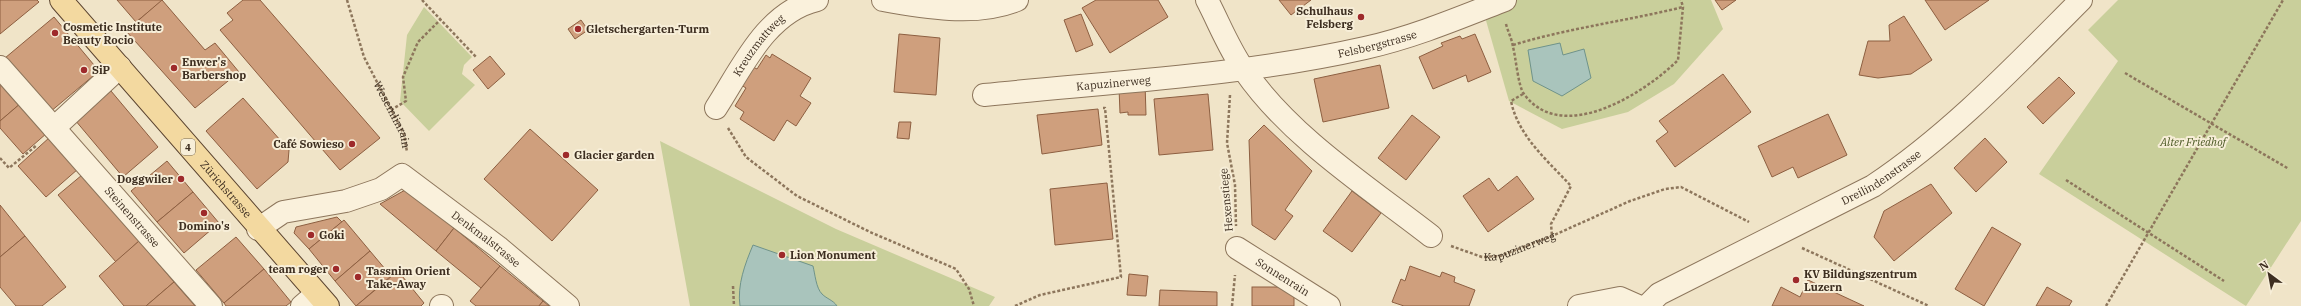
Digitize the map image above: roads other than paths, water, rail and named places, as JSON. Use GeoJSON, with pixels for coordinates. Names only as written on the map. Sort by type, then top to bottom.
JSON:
{"type":"FeatureCollection","features":[{"type":"Feature","properties":{"kind":"main road","name":"Zürichstrasse"},"geometry":{"type":"LineString","coordinates":[[61,0],[258,229],[315,302]]}},
{"type":"Feature","properties":{"kind":"street","name":"Kreuzmattweg"},"geometry":{"type":"LineString","coordinates":[[716,108],[766,31],[785,14],[808,2],[817,0]]}},
{"type":"Feature","properties":{"kind":"street"},"geometry":{"type":"LineString","coordinates":[[883,0],[934,8],[976,8],[1005,5],[1017,0]]}},
{"type":"Feature","properties":{"kind":"street"},"geometry":{"type":"LineString","coordinates":[[1207,0],[1243,69],[1273,106],[1326,155],[1431,236]]}},
{"type":"Feature","properties":{"kind":"street","name":"Dreilindenstrasse"},"geometry":{"type":"LineString","coordinates":[[1647,306],[1659,294],[1873,186],[1898,170],[1959,121],[2082,0]]}},
{"type":"Feature","properties":{"kind":"street","name":"Felsbergstrasse"},"geometry":{"type":"LineString","coordinates":[[1243,69],[1365,48],[1411,35],[1502,1]]}},
{"type":"Feature","properties":{"kind":"street","name":"Steinenstrasse"},"geometry":{"type":"LineString","coordinates":[[0,67],[211,306]]}},
{"type":"Feature","properties":{"kind":"street"},"geometry":{"type":"LineString","coordinates":[[52,127],[120,67]]}},
{"type":"Feature","properties":{"kind":"street","name":"Kapuzinerweg"},"geometry":{"type":"LineString","coordinates":[[984,95],[1243,69]]}},
{"type":"Feature","properties":{"kind":"street","name":"Denkmalstrasse"},"geometry":{"type":"LineString","coordinates":[[258,229],[283,212],[346,201],[381,189],[402,175],[498,247],[568,306]]}},
{"type":"Feature","properties":{"kind":"street","name":"Sonnenrain"},"geometry":{"type":"LineString","coordinates":[[1237,248],[1328,306]]}},
{"type":"Feature","properties":{"kind":"street"},"geometry":{"type":"LineString","coordinates":[[1579,306],[1620,298],[1638,306]]}},
{"type":"Feature","properties":{"kind":"water"},"geometry":{"type":"Polygon","coordinates":[[[1560,43],[1563,55],[1584,49],[1591,78],[1562,96],[1533,81],[1528,50],[1560,43]]]}},
{"type":"Feature","properties":{"kind":"water"},"geometry":{"type":"Polygon","coordinates":[[[753,245],[813,266],[817,285],[820,291],[837,306],[740,306],[739,298],[741,282],[753,245]]]}},
{"type":"Feature","properties":{"kind":"place","name":"Schulhaus Felsberg"},"geometry":{"type":"Point","coordinates":[1361,17]}},
{"type":"Feature","properties":{"kind":"place","name":"Gletschergarten-Turm"},"geometry":{"type":"Point","coordinates":[578,29]}},
{"type":"Feature","properties":{"kind":"place","name":"Cosmetic Institute Beauty Rocio"},"geometry":{"type":"Point","coordinates":[55,33]}},
{"type":"Feature","properties":{"kind":"place","name":"Enwer's Barbershop"},"geometry":{"type":"Point","coordinates":[174,68]}},
{"type":"Feature","properties":{"kind":"place","name":"SiP"},"geometry":{"type":"Point","coordinates":[84,70]}},
{"type":"Feature","properties":{"kind":"place","name":"Café Sowieso"},"geometry":{"type":"Point","coordinates":[352,144]}},
{"type":"Feature","properties":{"kind":"place","name":"Glacier garden"},"geometry":{"type":"Point","coordinates":[566,155]}},
{"type":"Feature","properties":{"kind":"place","name":"Doggwiler"},"geometry":{"type":"Point","coordinates":[181,179]}},
{"type":"Feature","properties":{"kind":"place","name":"Domino's"},"geometry":{"type":"Point","coordinates":[204,213]}},
{"type":"Feature","properties":{"kind":"place","name":"Goki"},"geometry":{"type":"Point","coordinates":[311,235]}},
{"type":"Feature","properties":{"kind":"place","name":"Lion Monument"},"geometry":{"type":"Point","coordinates":[782,255]}},
{"type":"Feature","properties":{"kind":"place","name":"team roger"},"geometry":{"type":"Point","coordinates":[336,269]}},
{"type":"Feature","properties":{"kind":"place","name":"Tassnim Orient Take-Away"},"geometry":{"type":"Point","coordinates":[358,277]}},
{"type":"Feature","properties":{"kind":"place","name":"KV Bildungszentrum Luzern"},"geometry":{"type":"Point","coordinates":[1796,280]}},
{"type":"Feature","properties":{"kind":"park label","name":"Alter Friedhof"},"geometry":{"type":"Point","coordinates":[2193,142]}}]}
